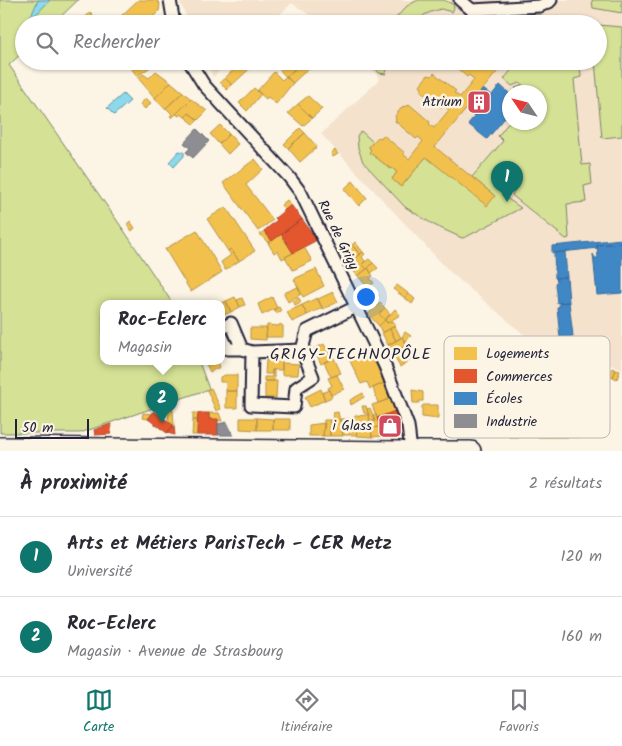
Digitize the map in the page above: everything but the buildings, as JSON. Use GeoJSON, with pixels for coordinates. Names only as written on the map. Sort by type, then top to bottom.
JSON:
{"type":"FeatureCollection","features":[{"type":"Feature","properties":{"kind":"main road"},"geometry":{"type":"LineString","coordinates":[[0,447],[401,451]]}},
{"type":"Feature","properties":{"kind":"main road"},"geometry":{"type":"LineString","coordinates":[[419,451],[471,451]]}},
{"type":"Feature","properties":{"kind":"street"},"geometry":{"type":"LineString","coordinates":[[170,0],[172,15]]}},
{"type":"Feature","properties":{"kind":"street"},"geometry":{"type":"LineString","coordinates":[[460,0],[472,10],[540,6],[551,0]]}},
{"type":"Feature","properties":{"kind":"street","name":"Rue de Grigy"},"geometry":{"type":"LineString","coordinates":[[195,70],[204,85],[301,192],[385,366],[408,426],[411,451]]}},
{"type":"Feature","properties":{"kind":"street"},"geometry":{"type":"LineString","coordinates":[[225,327],[231,324],[247,351],[251,404],[294,407],[296,388],[313,377],[302,350],[307,331],[356,307]]}},
{"type":"Feature","properties":{"kind":"street"},"geometry":{"type":"LineString","coordinates":[[225,343],[228,349],[247,351],[302,350]]}},
{"type":"Feature","properties":{"kind":"shaded area"},"geometry":{"type":"Polygon","coordinates":[[[179,0],[622,0],[622,369],[610,365],[610,336],[526,336],[450,272],[321,134],[380,79],[372,70],[607,70],[607,15],[309,15],[292,3],[279,15],[186,15],[179,0]]]}},
{"type":"Feature","properties":{"kind":"shaded area"},"geometry":{"type":"Polygon","coordinates":[[[210,70],[220,70],[213,77],[210,70]]]}},
{"type":"Feature","properties":{"kind":"green space"},"geometry":{"type":"Polygon","coordinates":[[[0,0],[78,0],[62,15],[15,15],[15,59],[9,65],[170,300],[100,300],[100,365],[200,365],[209,389],[80,433],[0,433],[0,0]]]}},
{"type":"Feature","properties":{"kind":"green space"},"geometry":{"type":"Polygon","coordinates":[[[418,0],[443,0],[453,4],[454,8],[452,12],[441,9],[424,15],[398,15],[407,6],[418,0]]]}},
{"type":"Feature","properties":{"kind":"green space"},"geometry":{"type":"Polygon","coordinates":[[[592,0],[622,0],[622,13],[593,8],[592,0]]]}},
{"type":"Feature","properties":{"kind":"green space"},"geometry":{"type":"Polygon","coordinates":[[[607,26],[622,27],[622,136],[602,138],[596,70],[607,70],[607,26]]]}},
{"type":"Feature","properties":{"kind":"green space"},"geometry":{"type":"Polygon","coordinates":[[[377,70],[387,70],[386,74],[379,73],[377,70]]]}},
{"type":"Feature","properties":{"kind":"green space"},"geometry":{"type":"Polygon","coordinates":[[[512,70],[580,70],[581,77],[574,79],[582,165],[590,164],[592,184],[584,186],[586,202],[567,204],[569,238],[566,239],[514,197],[512,195],[516,186],[508,183],[503,188],[505,190],[502,195],[521,208],[462,238],[434,225],[405,207],[363,162],[358,148],[357,136],[361,131],[373,142],[369,147],[371,150],[369,152],[397,172],[392,179],[401,187],[426,157],[495,196],[472,177],[503,141],[498,136],[503,130],[547,130],[547,85],[523,85],[519,83],[511,85],[504,79],[512,70]]]}},
{"type":"Feature","properties":{"kind":"water"},"geometry":{"type":"Polygon","coordinates":[[[38,0],[50,0],[36,15],[31,15],[38,0]]]}},
{"type":"Feature","properties":{"kind":"water"},"geometry":{"type":"Polygon","coordinates":[[[123,94],[130,101],[114,115],[107,108],[123,94]]]}},
{"type":"Feature","properties":{"kind":"water"},"geometry":{"type":"Polygon","coordinates":[[[179,151],[184,152],[184,156],[174,167],[169,162],[179,151]]]}},
{"type":"Feature","properties":{"kind":"place","name":"Atrium"},"geometry":{"type":"Point","coordinates":[479,102]}},
{"type":"Feature","properties":{"kind":"place","name":"Arts et Métiers ParisTech - CER Metz"},"geometry":{"type":"Point","coordinates":[507,202]}},
{"type":"Feature","properties":{"kind":"place","name":"Roc-Eclerc"},"geometry":{"type":"Point","coordinates":[162,423]}},
{"type":"Feature","properties":{"kind":"place","name":"i Glass"},"geometry":{"type":"Point","coordinates":[390,426]}},
{"type":"Feature","properties":{"kind":"district","name":"GRIGY-TECHNOPÔLE"},"geometry":{"type":"Point","coordinates":[351,354]}}]}
